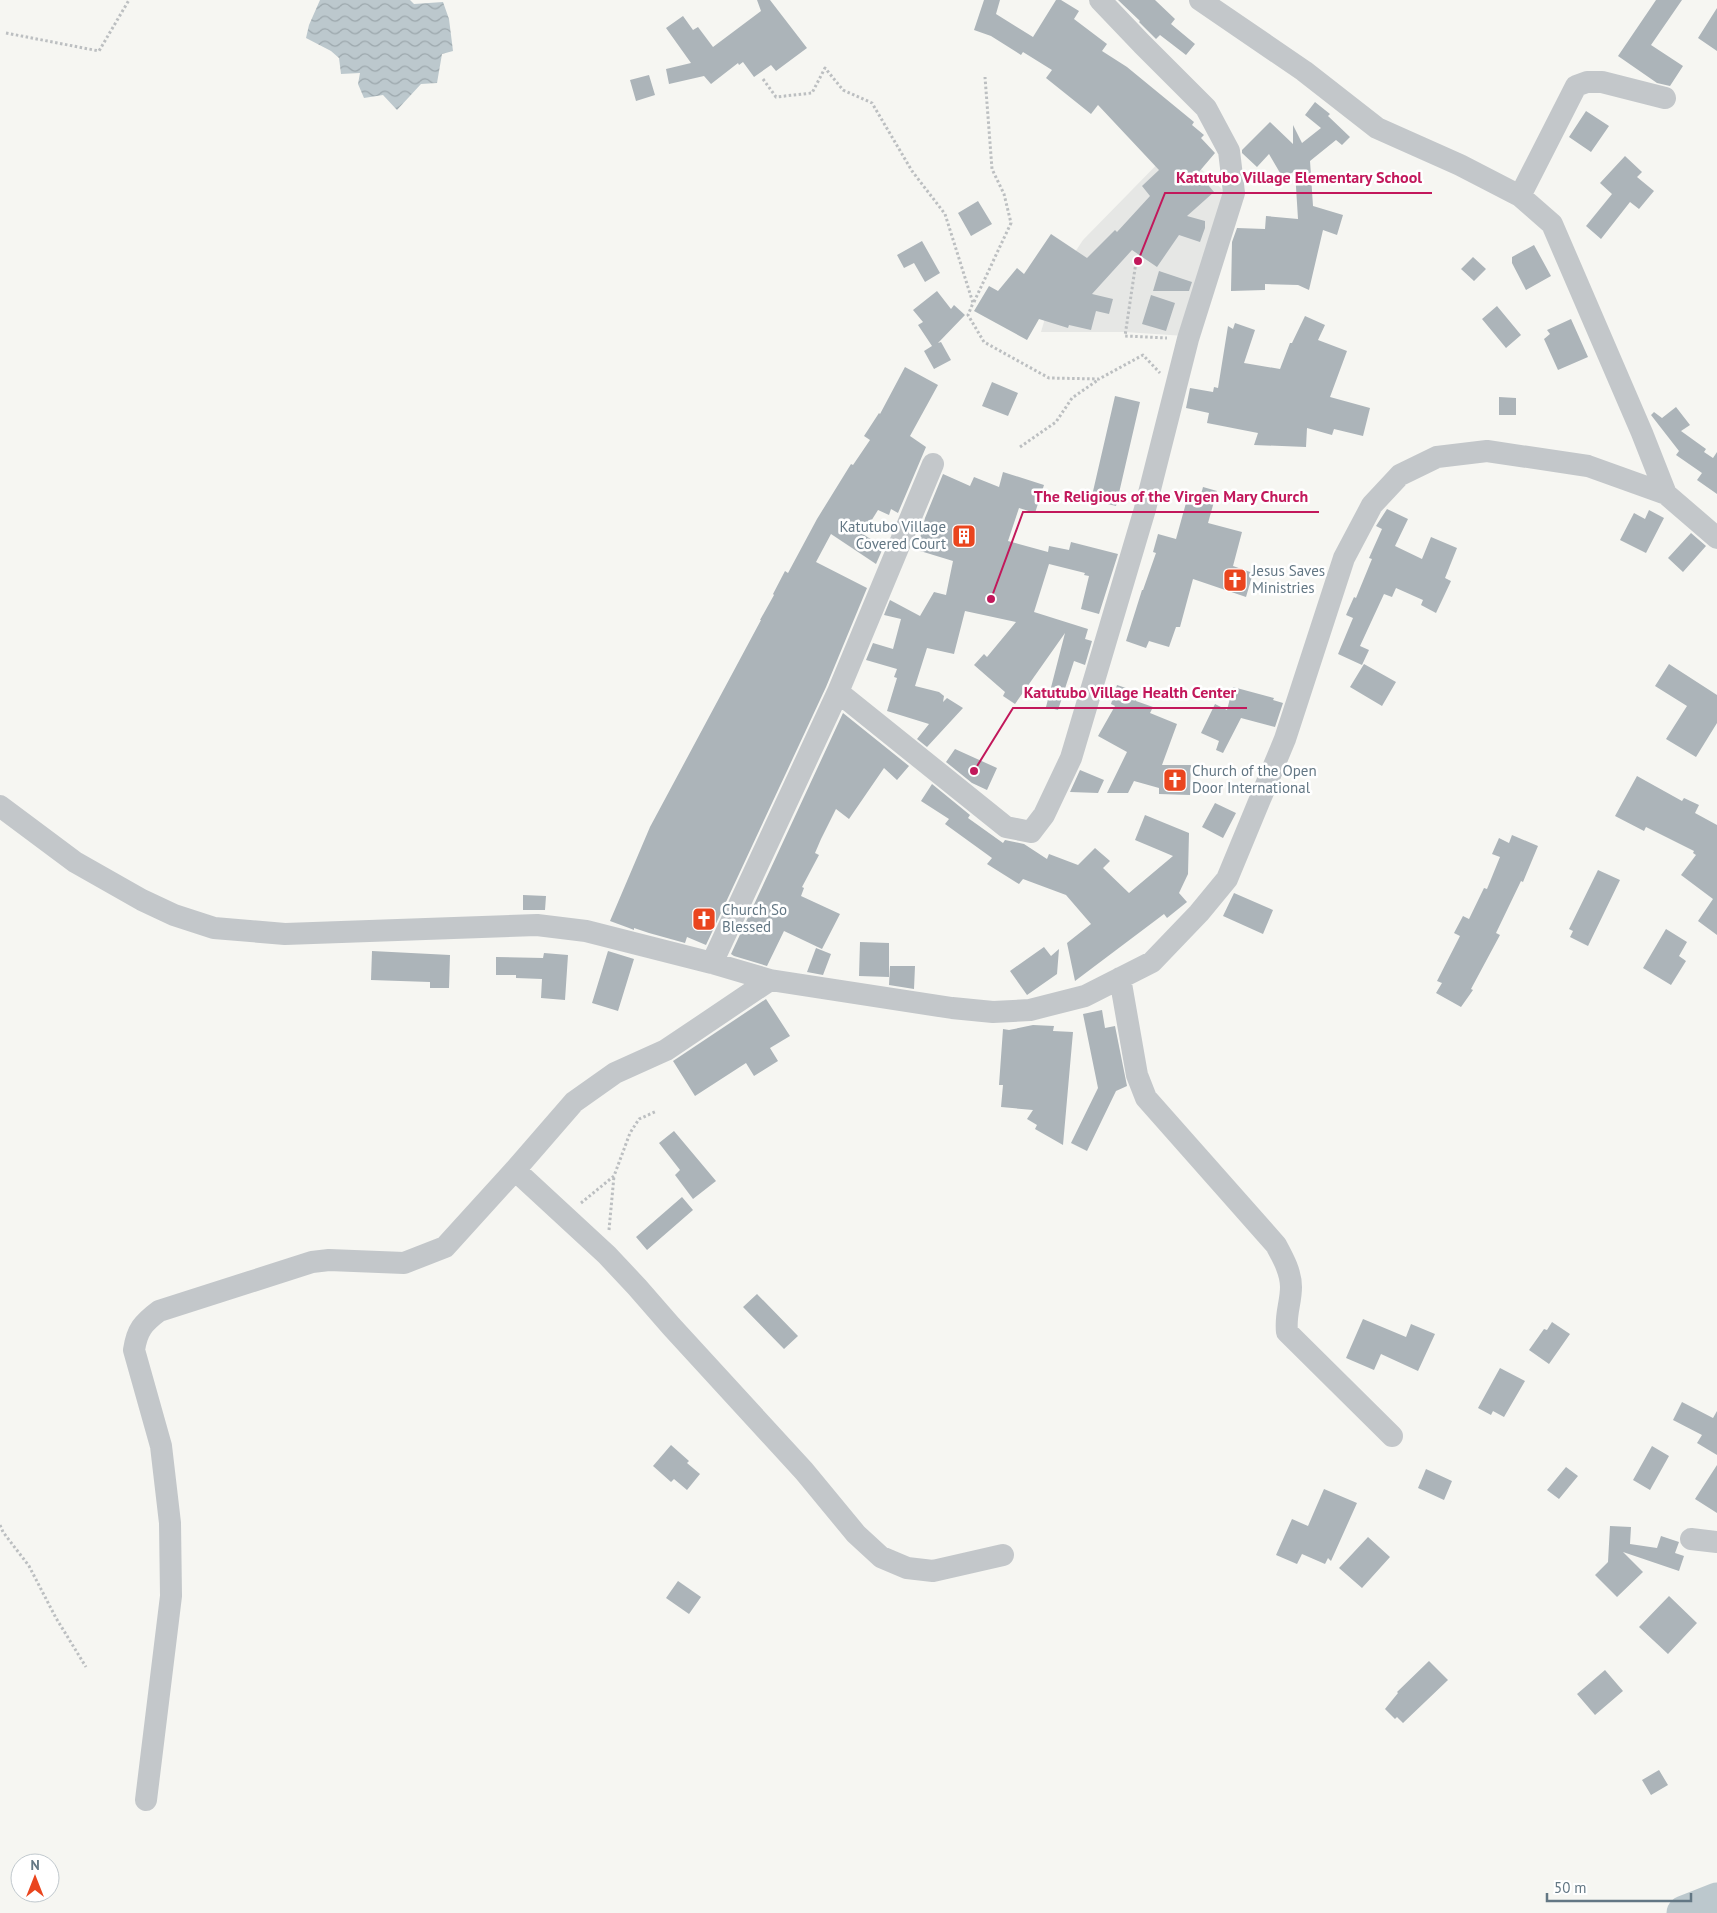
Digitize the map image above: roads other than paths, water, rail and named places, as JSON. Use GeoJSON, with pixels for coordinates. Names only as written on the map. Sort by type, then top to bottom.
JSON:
{"type":"FeatureCollection","features":[{"type":"Feature","properties":{"kind":"street"},"geometry":{"type":"LineString","coordinates":[[838,692],[1006,827],[1030,832],[1044,815],[1071,758],[1145,509],[1188,339],[1234,194],[1229,151],[1206,108],[1100,0]]}},
{"type":"Feature","properties":{"kind":"street"},"geometry":{"type":"LineString","coordinates":[[1200,0],[1304,71],[1377,128],[1460,165],[1520,196],[1552,224],[1642,433],[1666,494]]}},
{"type":"Feature","properties":{"kind":"street"},"geometry":{"type":"LineString","coordinates":[[1520,196],[1576,86],[1587,82],[1602,82],[1665,98]]}},
{"type":"Feature","properties":{"kind":"street"},"geometry":{"type":"LineString","coordinates":[[0,806],[83,866],[142,900],[174,915],[214,928],[284,934],[537,925],[586,931],[712,963],[770,980],[952,1008],[993,1012],[1030,1010],[1085,996],[1152,962],[1199,913],[1227,879],[1285,739],[1344,558],[1372,505],[1400,475],[1437,457],[1487,451],[1588,466],[1666,494],[1717,538]]}},
{"type":"Feature","properties":{"kind":"street"},"geometry":{"type":"LineString","coordinates":[[712,963],[838,692],[934,464]]}},
{"type":"Feature","properties":{"kind":"street"},"geometry":{"type":"LineString","coordinates":[[1120,978],[1137,1075],[1146,1098],[1276,1245],[1287,1266],[1291,1287],[1285,1319],[1287,1332],[1392,1436]]}},
{"type":"Feature","properties":{"kind":"street"},"geometry":{"type":"LineString","coordinates":[[146,1800],[171,1596],[170,1523],[161,1446],[134,1350],[136,1337],[145,1321],[158,1311],[312,1262],[329,1260],[404,1263],[445,1248],[574,1102],[615,1073],[666,1050],[770,980]]}},
{"type":"Feature","properties":{"kind":"street"},"geometry":{"type":"LineString","coordinates":[[515,1170],[607,1255],[804,1471],[856,1534],[881,1557],[907,1568],[933,1571],[1003,1555]]}},
{"type":"Feature","properties":{"kind":"street"},"geometry":{"type":"LineString","coordinates":[[1691,1539],[1717,1542]]}},
{"type":"Feature","properties":{"kind":"water"},"geometry":{"type":"Polygon","coordinates":[[[320,0],[410,0],[414,4],[443,2],[449,19],[453,51],[442,54],[437,83],[421,84],[397,110],[383,95],[364,98],[358,84],[360,73],[341,74],[339,58],[331,51],[306,38],[309,25],[320,0]]]}},
{"type":"Feature","properties":{"kind":"waterway"},"geometry":{"type":"LineString","coordinates":[[1684,1913],[1717,1900]]}},
{"type":"Feature","properties":{"kind":"place","name":"Katutubo Village Elementary School"},"geometry":{"type":"Point","coordinates":[1138,261]}},
{"type":"Feature","properties":{"kind":"place","name":"Katutubo Village Covered Court"},"geometry":{"type":"Point","coordinates":[964,536]}},
{"type":"Feature","properties":{"kind":"place","name":"Jesus Saves Ministries"},"geometry":{"type":"Point","coordinates":[1235,580]}},
{"type":"Feature","properties":{"kind":"place","name":"The Religious of the Virgen Mary Church"},"geometry":{"type":"Point","coordinates":[991,599]}},
{"type":"Feature","properties":{"kind":"place","name":"Katutubo Village Health Center"},"geometry":{"type":"Point","coordinates":[974,771]}},
{"type":"Feature","properties":{"kind":"place","name":"Church of the Open Door International"},"geometry":{"type":"Point","coordinates":[1175,780]}},
{"type":"Feature","properties":{"kind":"place","name":"Church So Blessed"},"geometry":{"type":"Point","coordinates":[704,919]}}]}
